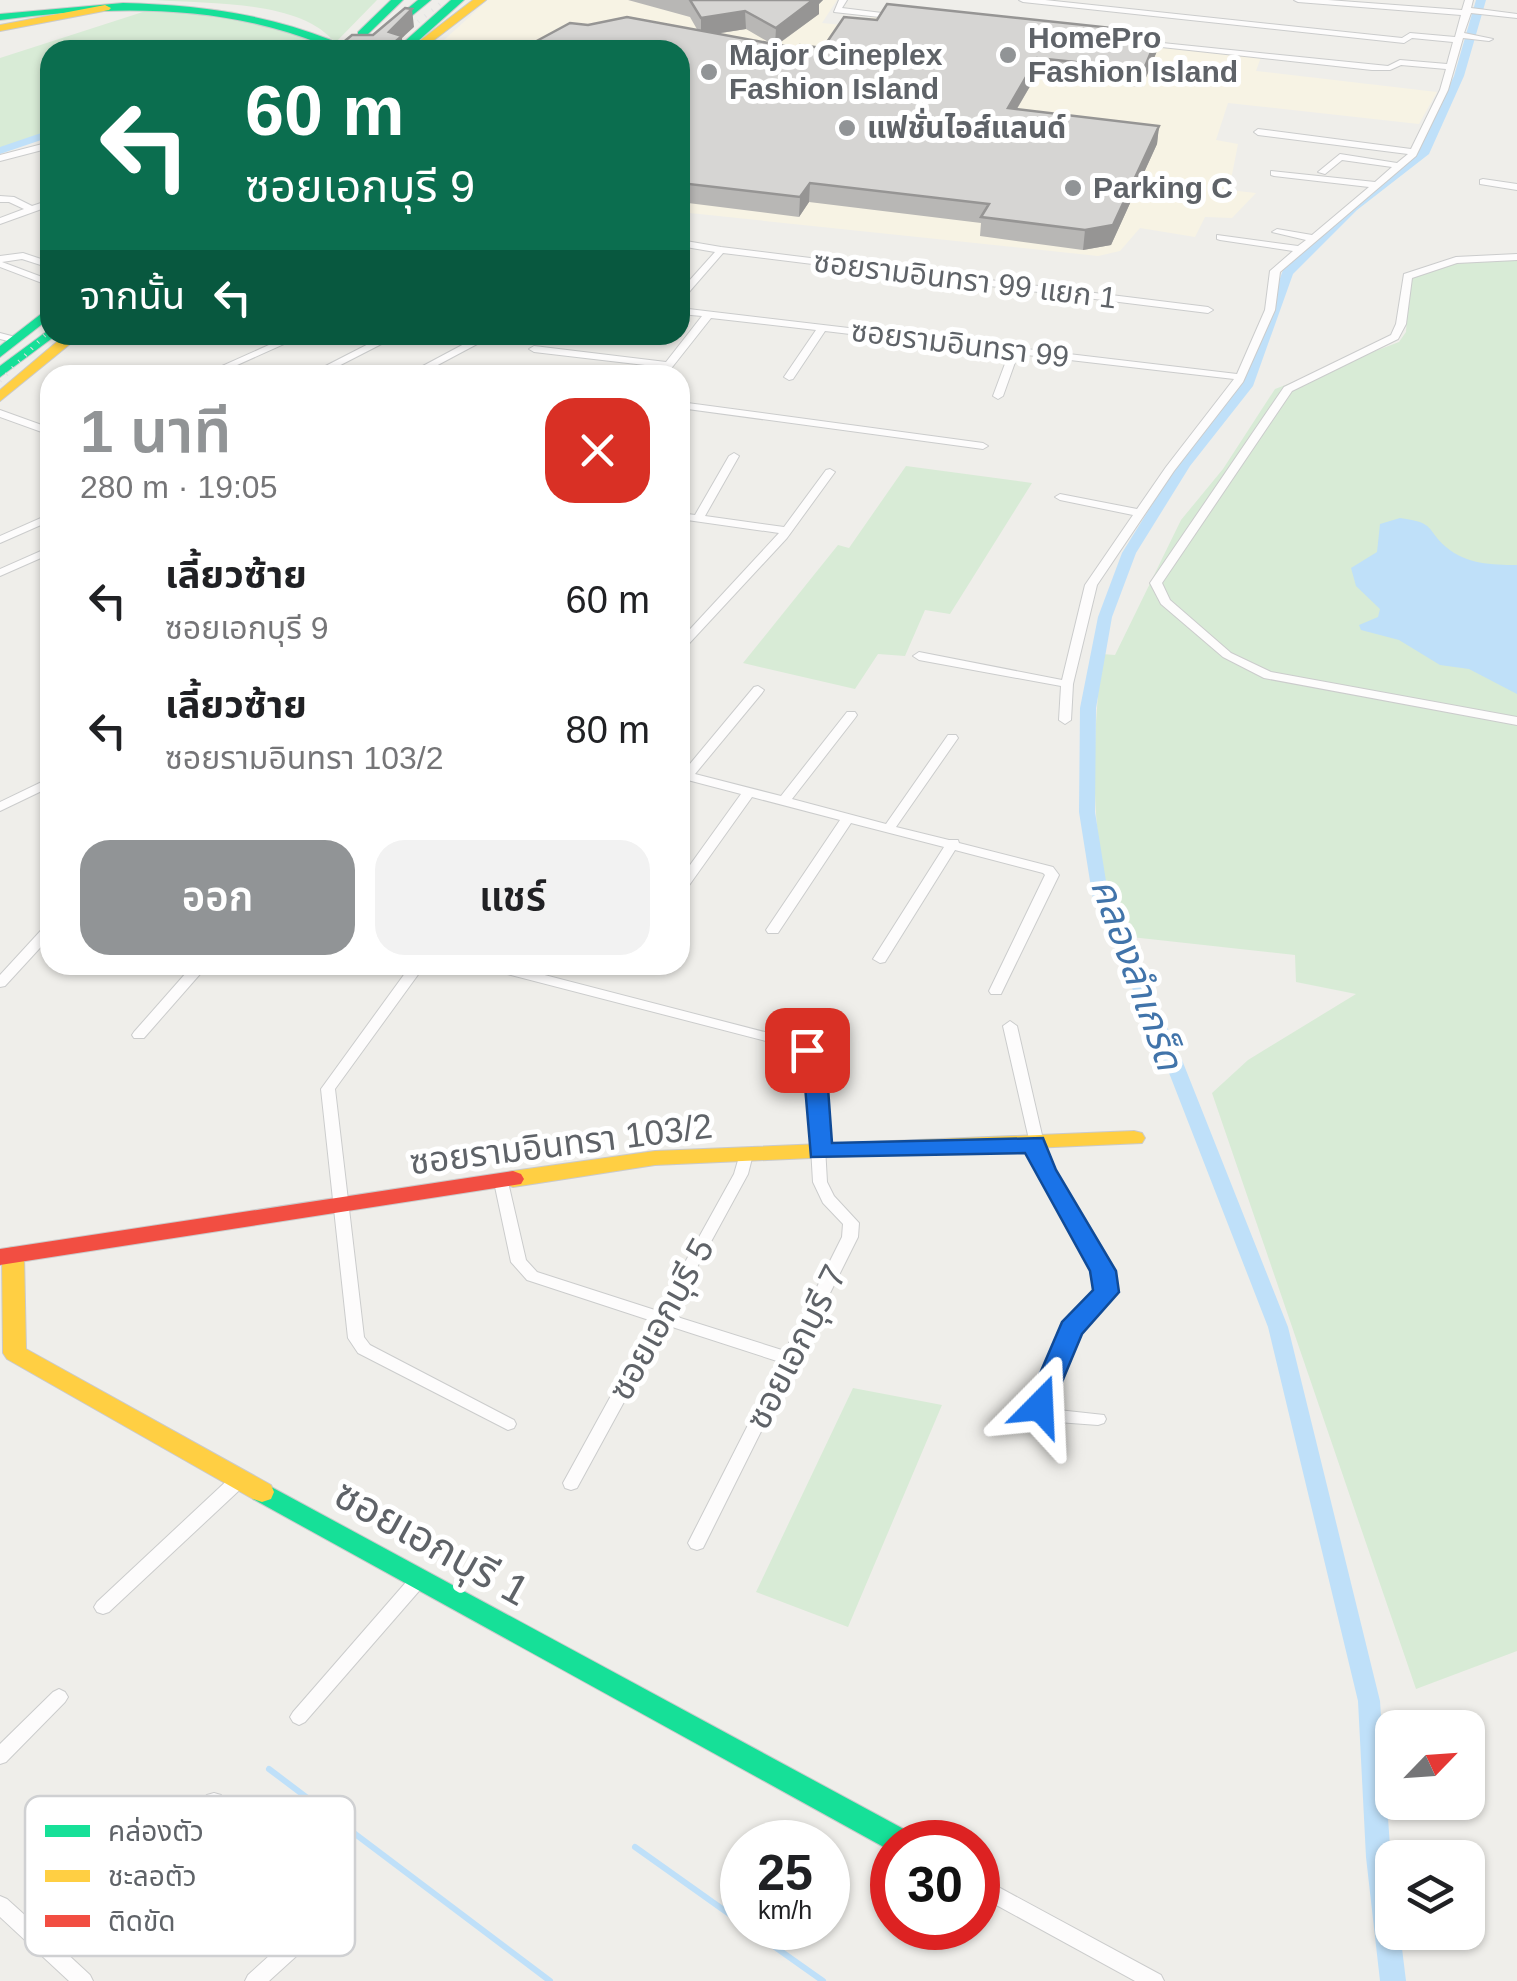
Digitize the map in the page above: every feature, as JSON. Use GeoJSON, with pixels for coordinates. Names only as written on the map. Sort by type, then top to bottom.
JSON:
{"type":"FeatureCollection","features":[{"type":"Feature","properties":{"kind":"main road"},"geometry":{"type":"LineString","coordinates":[[0,2],[10,0]]}},
{"type":"Feature","properties":{"kind":"main road"},"geometry":{"type":"LineString","coordinates":[[0,15],[60,0]]}},
{"type":"Feature","properties":{"kind":"main road"},"geometry":{"type":"LineString","coordinates":[[359,40],[397,0]]}},
{"type":"Feature","properties":{"kind":"main road"},"geometry":{"type":"LineString","coordinates":[[376,40],[426,0]]}},
{"type":"Feature","properties":{"kind":"main road"},"geometry":{"type":"LineString","coordinates":[[412,40],[458,0]]}},
{"type":"Feature","properties":{"kind":"main road"},"geometry":{"type":"LineString","coordinates":[[427,40],[480,0]]}},
{"type":"Feature","properties":{"kind":"main road"},"geometry":{"type":"LineString","coordinates":[[0,15],[82,4],[166,3],[275,10],[319,32],[322,40]]}},
{"type":"Feature","properties":{"kind":"main road"},"geometry":{"type":"LineString","coordinates":[[0,28],[90,10],[166,3]]}},
{"type":"Feature","properties":{"kind":"main road"},"geometry":{"type":"LineString","coordinates":[[5,343],[40,317]]}},
{"type":"Feature","properties":{"kind":"main road"},"geometry":{"type":"LineString","coordinates":[[0,373],[40,341]]}},
{"type":"Feature","properties":{"kind":"main road"},"geometry":{"type":"LineString","coordinates":[[0,398],[62,345]]}},
{"type":"Feature","properties":{"kind":"main road","name":"ซอยรามอินทรา 103/2"},"geometry":{"type":"LineString","coordinates":[[7,1256],[655,1158],[1134,1138]]}},
{"type":"Feature","properties":{"kind":"main road","name":"ซอยเอกบุรี 1"},"geometry":{"type":"LineString","coordinates":[[7,1256],[18,1358],[870,1826]]}},
{"type":"Feature","properties":{"kind":"street"},"geometry":{"type":"LineString","coordinates":[[843,0],[836,7],[840,11],[920,19]]}},
{"type":"Feature","properties":{"kind":"street"},"geometry":{"type":"LineString","coordinates":[[1023,0],[1404,41],[1410,35],[1484,38]]}},
{"type":"Feature","properties":{"kind":"street"},"geometry":{"type":"LineString","coordinates":[[1298,0],[1469,8],[1517,16]]}},
{"type":"Feature","properties":{"kind":"street"},"geometry":{"type":"LineString","coordinates":[[1065,720],[1067,684],[1091,585],[1240,377],[1270,310],[1275,271],[1414,152],[1452,66],[1469,8]]}},
{"type":"Feature","properties":{"kind":"street"},"geometry":{"type":"LineString","coordinates":[[1135,42],[1372,68],[1390,68],[1400,62],[1452,66]]}},
{"type":"Feature","properties":{"kind":"street"},"geometry":{"type":"LineString","coordinates":[[1258,132],[1414,152]]}},
{"type":"Feature","properties":{"kind":"street"},"geometry":{"type":"LineString","coordinates":[[0,158],[40,147]]}},
{"type":"Feature","properties":{"kind":"street"},"geometry":{"type":"LineString","coordinates":[[1322,172],[1340,157],[1401,166]]}},
{"type":"Feature","properties":{"kind":"street"},"geometry":{"type":"LineString","coordinates":[[1274,173],[1378,185]]}},
{"type":"Feature","properties":{"kind":"street"},"geometry":{"type":"LineString","coordinates":[[1483,182],[1517,187]]}},
{"type":"Feature","properties":{"kind":"street"},"geometry":{"type":"LineString","coordinates":[[0,199],[11,199],[32,210]]}},
{"type":"Feature","properties":{"kind":"street"},"geometry":{"type":"LineString","coordinates":[[0,221],[40,207]]}},
{"type":"Feature","properties":{"kind":"street"},"geometry":{"type":"LineString","coordinates":[[1277,232],[1313,238]]}},
{"type":"Feature","properties":{"kind":"street"},"geometry":{"type":"LineString","coordinates":[[1220,237],[1298,249]]}},
{"type":"Feature","properties":{"kind":"street"},"geometry":{"type":"LineString","coordinates":[[690,245],[721,250]]}},
{"type":"Feature","properties":{"kind":"street"},"geometry":{"type":"LineString","coordinates":[[690,286],[721,250]]}},
{"type":"Feature","properties":{"kind":"street","name":"ซอยรามอินทรา 99 แยก 1"},"geometry":{"type":"LineString","coordinates":[[721,250],[1208,310]]}},
{"type":"Feature","properties":{"kind":"street"},"geometry":{"type":"LineString","coordinates":[[0,262],[23,256],[40,262]]}},
{"type":"Feature","properties":{"kind":"street"},"geometry":{"type":"LineString","coordinates":[[1517,256],[1456,260],[1407,276],[1401,324],[1395,337],[1288,388],[1156,583],[1165,602],[1227,654],[1268,675],[1517,721]]}},
{"type":"Feature","properties":{"kind":"street"},"geometry":{"type":"LineString","coordinates":[[0,262],[40,279]]}},
{"type":"Feature","properties":{"kind":"street","name":"ซอยรามอินทรา 99"},"geometry":{"type":"LineString","coordinates":[[690,313],[1240,377]]}},
{"type":"Feature","properties":{"kind":"street"},"geometry":{"type":"LineString","coordinates":[[690,338],[708,315]]}},
{"type":"Feature","properties":{"kind":"street"},"geometry":{"type":"LineString","coordinates":[[790,377],[822,328]]}},
{"type":"Feature","properties":{"kind":"street"},"geometry":{"type":"LineString","coordinates":[[231,365],[276,345]]}},
{"type":"Feature","properties":{"kind":"street"},"geometry":{"type":"LineString","coordinates":[[333,365],[374,345]]}},
{"type":"Feature","properties":{"kind":"street"},"geometry":{"type":"LineString","coordinates":[[431,365],[470,345]]}},
{"type":"Feature","properties":{"kind":"street"},"geometry":{"type":"LineString","coordinates":[[669,365],[684,345]]}},
{"type":"Feature","properties":{"kind":"street"},"geometry":{"type":"LineString","coordinates":[[534,349],[634,365]]}},
{"type":"Feature","properties":{"kind":"street"},"geometry":{"type":"LineString","coordinates":[[998,396],[1015,350]]}},
{"type":"Feature","properties":{"kind":"street"},"geometry":{"type":"LineString","coordinates":[[690,406],[983,446]]}},
{"type":"Feature","properties":{"kind":"street"},"geometry":{"type":"LineString","coordinates":[[0,413],[40,428]]}},
{"type":"Feature","properties":{"kind":"street"},"geometry":{"type":"LineString","coordinates":[[698,518],[734,456]]}},
{"type":"Feature","properties":{"kind":"street"},"geometry":{"type":"LineString","coordinates":[[690,636],[787,531],[830,472]]}},
{"type":"Feature","properties":{"kind":"street"},"geometry":{"type":"LineString","coordinates":[[1060,497],[1140,513]]}},
{"type":"Feature","properties":{"kind":"street"},"geometry":{"type":"LineString","coordinates":[[690,517],[787,531]]}},
{"type":"Feature","properties":{"kind":"street"},"geometry":{"type":"LineString","coordinates":[[0,540],[40,523]]}},
{"type":"Feature","properties":{"kind":"street"},"geometry":{"type":"LineString","coordinates":[[0,572],[40,554]]}},
{"type":"Feature","properties":{"kind":"street"},"geometry":{"type":"LineString","coordinates":[[918,656],[1067,684]]}},
{"type":"Feature","properties":{"kind":"street"},"geometry":{"type":"LineString","coordinates":[[690,769],[758,690]]}},
{"type":"Feature","properties":{"kind":"street"},"geometry":{"type":"LineString","coordinates":[[784,801],[851,716]]}},
{"type":"Feature","properties":{"kind":"street"},"geometry":{"type":"LineString","coordinates":[[889,828],[952,738]]}},
{"type":"Feature","properties":{"kind":"street"},"geometry":{"type":"LineString","coordinates":[[690,778],[1041,867],[1052,875],[996,991]]}},
{"type":"Feature","properties":{"kind":"street"},"geometry":{"type":"LineString","coordinates":[[0,807],[40,787]]}},
{"type":"Feature","properties":{"kind":"street"},"geometry":{"type":"LineString","coordinates":[[690,874],[748,792]]}},
{"type":"Feature","properties":{"kind":"street"},"geometry":{"type":"LineString","coordinates":[[774,930],[848,818]]}},
{"type":"Feature","properties":{"kind":"street"},"geometry":{"type":"LineString","coordinates":[[880,959],[953,843]]}},
{"type":"Feature","properties":{"kind":"street"},"geometry":{"type":"LineString","coordinates":[[0,983],[40,940]]}},
{"type":"Feature","properties":{"kind":"street"},"geometry":{"type":"LineString","coordinates":[[140,1035],[192,975]]}},
{"type":"Feature","properties":{"kind":"street"},"geometry":{"type":"LineString","coordinates":[[411,975],[328,1088],[359,1344],[508,1424]]}},
{"type":"Feature","properties":{"kind":"street","name":"ซอยเอกบุรี 7"},"geometry":{"type":"LineString","coordinates":[[527,975],[798,1045],[814,1064],[823,1192],[851,1223],[850,1237],[697,1543]]}},
{"type":"Feature","properties":{"kind":"street"},"geometry":{"type":"LineString","coordinates":[[1010,1026],[1034,1144],[1044,1170],[1103,1271],[1106,1292],[1071,1329],[1040,1406],[1044,1415],[1098,1420]]}},
{"type":"Feature","properties":{"kind":"street","name":"ซอยเอกบุรี 5"},"geometry":{"type":"LineString","coordinates":[[570,1482],[741,1174],[746,1154]]}},
{"type":"Feature","properties":{"kind":"street"},"geometry":{"type":"LineString","coordinates":[[501,1182],[522,1269],[549,1285],[790,1360]]}},
{"type":"Feature","properties":{"kind":"street"},"geometry":{"type":"LineString","coordinates":[[103,1607],[240,1479]]}},
{"type":"Feature","properties":{"kind":"street"},"geometry":{"type":"LineString","coordinates":[[299,1717],[420,1578]]}},
{"type":"Feature","properties":{"kind":"street"},"geometry":{"type":"LineString","coordinates":[[0,1756],[59,1697]]}},
{"type":"Feature","properties":{"kind":"street"},"geometry":{"type":"LineString","coordinates":[[1000,1896],[1154,1981]]}},
{"type":"Feature","properties":{"kind":"street"},"geometry":{"type":"LineString","coordinates":[[0,1905],[25,1928]]}},
{"type":"Feature","properties":{"kind":"street"},"geometry":{"type":"LineString","coordinates":[[56,1956],[83,1981]]}},
{"type":"Feature","properties":{"kind":"street"},"geometry":{"type":"LineString","coordinates":[[255,1981],[283,1956]]}},
{"type":"Feature","properties":{"kind":"shaded area"},"geometry":{"type":"Polygon","coordinates":[[[488,0],[837,0],[822,23],[863,27],[873,15],[1261,57],[1256,71],[1437,92],[1419,124],[1228,103],[1216,140],[1238,144],[1229,190],[1256,193],[1232,218],[1205,217],[1195,237],[1140,228],[1120,251],[1098,256],[690,213],[690,40],[444,40],[488,0]]]}},
{"type":"Feature","properties":{"kind":"green space"},"geometry":{"type":"Polygon","coordinates":[[[155,0],[377,0],[338,40],[332,40],[301,19],[227,4],[155,0]]]}},
{"type":"Feature","properties":{"kind":"green space"},"geometry":{"type":"Polygon","coordinates":[[[149,10],[232,11],[315,39],[56,40],[149,10]]]}},
{"type":"Feature","properties":{"kind":"green space"},"geometry":{"type":"Polygon","coordinates":[[[40,45],[40,134],[0,148],[0,58],[40,45]]]}},
{"type":"Feature","properties":{"kind":"green space"},"geometry":{"type":"Polygon","coordinates":[[[1517,259],[1517,1651],[1416,1689],[1212,1093],[1248,1060],[1356,994],[1296,982],[1295,955],[1122,936],[1111,903],[1098,833],[1096,724],[1102,654],[1115,655],[1181,520],[1223,469],[1275,389],[1399,342],[1406,332],[1409,279],[1448,265],[1517,259]]]}},
{"type":"Feature","properties":{"kind":"green space"},"geometry":{"type":"Polygon","coordinates":[[[906,466],[1032,483],[950,614],[925,610],[905,656],[878,654],[855,689],[743,663],[838,545],[849,548],[906,466]]]}},
{"type":"Feature","properties":{"kind":"green space"},"geometry":{"type":"Polygon","coordinates":[[[853,1388],[942,1405],[848,1627],[756,1592],[853,1388]]]}},
{"type":"Feature","properties":{"kind":"water"},"geometry":{"type":"Polygon","coordinates":[[[1400,518],[1425,525],[1462,557],[1489,564],[1517,565],[1517,694],[1469,669],[1440,665],[1399,640],[1361,630],[1359,625],[1378,617],[1380,609],[1356,586],[1351,568],[1377,552],[1380,524],[1400,518]]]}},
{"type":"Feature","properties":{"kind":"building"},"geometry":{"type":"Polygon","coordinates":[[[690,0],[813,0],[776,28],[745,11],[701,18],[690,0]]]}},
{"type":"Feature","properties":{"kind":"building"},"geometry":{"type":"Polygon","coordinates":[[[887,4],[1159,33],[1144,69],[1037,58],[1008,108],[1159,126],[1113,225],[1085,230],[981,217],[989,204],[810,183],[800,197],[690,184],[690,40],[539,40],[570,23],[588,25],[627,17],[806,50],[799,45],[823,48],[844,17],[877,20],[887,4]]]}},
{"type":"Feature","properties":{"kind":"building"},"geometry":{"type":"Polygon","coordinates":[[[405,8],[412,9],[389,32],[402,36],[397,40],[346,40],[352,35],[373,35],[405,8]]]}},
{"type":"Feature","properties":{"kind":"waterway","name":"คลองลำเกร็ด"},"geometry":{"type":"LineString","coordinates":[[1393,1981],[1378,1857],[1369,1701],[1278,1327],[1173,1060],[1101,900],[1087,812],[1088,708],[1105,617],[1129,553],[1184,464],[1247,386],[1287,273],[1353,208],[1423,154],[1459,76],[1481,0]]}},
{"type":"Feature","properties":{"kind":"waterway"},"geometry":{"type":"LineString","coordinates":[[0,151],[40,137]]}},
{"type":"Feature","properties":{"kind":"waterway"},"geometry":{"type":"LineString","coordinates":[[269,1769],[305,1796]]}},
{"type":"Feature","properties":{"kind":"waterway"},"geometry":{"type":"LineString","coordinates":[[355,1834],[550,1981]]}},
{"type":"Feature","properties":{"kind":"waterway"},"geometry":{"type":"LineString","coordinates":[[635,1847],[720,1907]]}},
{"type":"Feature","properties":{"kind":"waterway"},"geometry":{"type":"LineString","coordinates":[[779,1950],[823,1981]]}},
{"type":"Feature","properties":{"kind":"railway"},"geometry":{"type":"LineString","coordinates":[[395,40],[445,0]]}},
{"type":"Feature","properties":{"kind":"railway"},"geometry":{"type":"LineString","coordinates":[[0,381],[40,340]]}},
{"type":"Feature","properties":{"kind":"traffic: fast"},"geometry":{"type":"LineString","coordinates":[[362,34],[397,0]]}},
{"type":"Feature","properties":{"kind":"traffic: fast"},"geometry":{"type":"LineString","coordinates":[[375,40],[425,0]]}},
{"type":"Feature","properties":{"kind":"traffic: fast"},"geometry":{"type":"LineString","coordinates":[[412,40],[458,0]]}},
{"type":"Feature","properties":{"kind":"traffic: fast"},"geometry":{"type":"LineString","coordinates":[[0,17],[79,8],[211,11],[292,28],[322,40]]}},
{"type":"Feature","properties":{"kind":"traffic: fast"},"geometry":{"type":"LineString","coordinates":[[0,353],[40,319]]}},
{"type":"Feature","properties":{"kind":"traffic: fast"},"geometry":{"type":"LineString","coordinates":[[0,373],[40,341]]}},
{"type":"Feature","properties":{"kind":"traffic: fast"},"geometry":{"type":"LineString","coordinates":[[262,1492],[870,1825]]}},
{"type":"Feature","properties":{"kind":"traffic: slow"},"geometry":{"type":"LineString","coordinates":[[427,40],[480,0]]}},
{"type":"Feature","properties":{"kind":"traffic: slow"},"geometry":{"type":"LineString","coordinates":[[0,28],[105,8]]}},
{"type":"Feature","properties":{"kind":"traffic: slow"},"geometry":{"type":"LineString","coordinates":[[0,397],[62,345]]}},
{"type":"Feature","properties":{"kind":"traffic: slow"},"geometry":{"type":"LineString","coordinates":[[513,1179],[655,1158],[1134,1138]]}},
{"type":"Feature","properties":{"kind":"traffic: slow"},"geometry":{"type":"LineString","coordinates":[[13,1255],[15,1353],[262,1492]]}},
{"type":"Feature","properties":{"kind":"traffic: jam"},"geometry":{"type":"LineString","coordinates":[[0,1257],[513,1179]]}},
{"type":"Feature","properties":{"kind":"place","name":"HomePro Fashion Island"},"geometry":{"type":"Point","coordinates":[1008,55]}},
{"type":"Feature","properties":{"kind":"place","name":"Major Cineplex Fashion Island"},"geometry":{"type":"Point","coordinates":[709,72]}},
{"type":"Feature","properties":{"kind":"place","name":"แฟชั่นไอส์แลนด์"},"geometry":{"type":"Point","coordinates":[847,128]}},
{"type":"Feature","properties":{"kind":"place","name":"Parking C"},"geometry":{"type":"Point","coordinates":[1073,188]}},
{"type":"Feature","properties":{"kind":"route"},"geometry":{"type":"LineString","coordinates":[[807,1050],[816,1074],[820,1152],[1034,1144],[1044,1170],[1106,1281],[1106,1292],[1071,1329],[1040,1406]]}}]}
